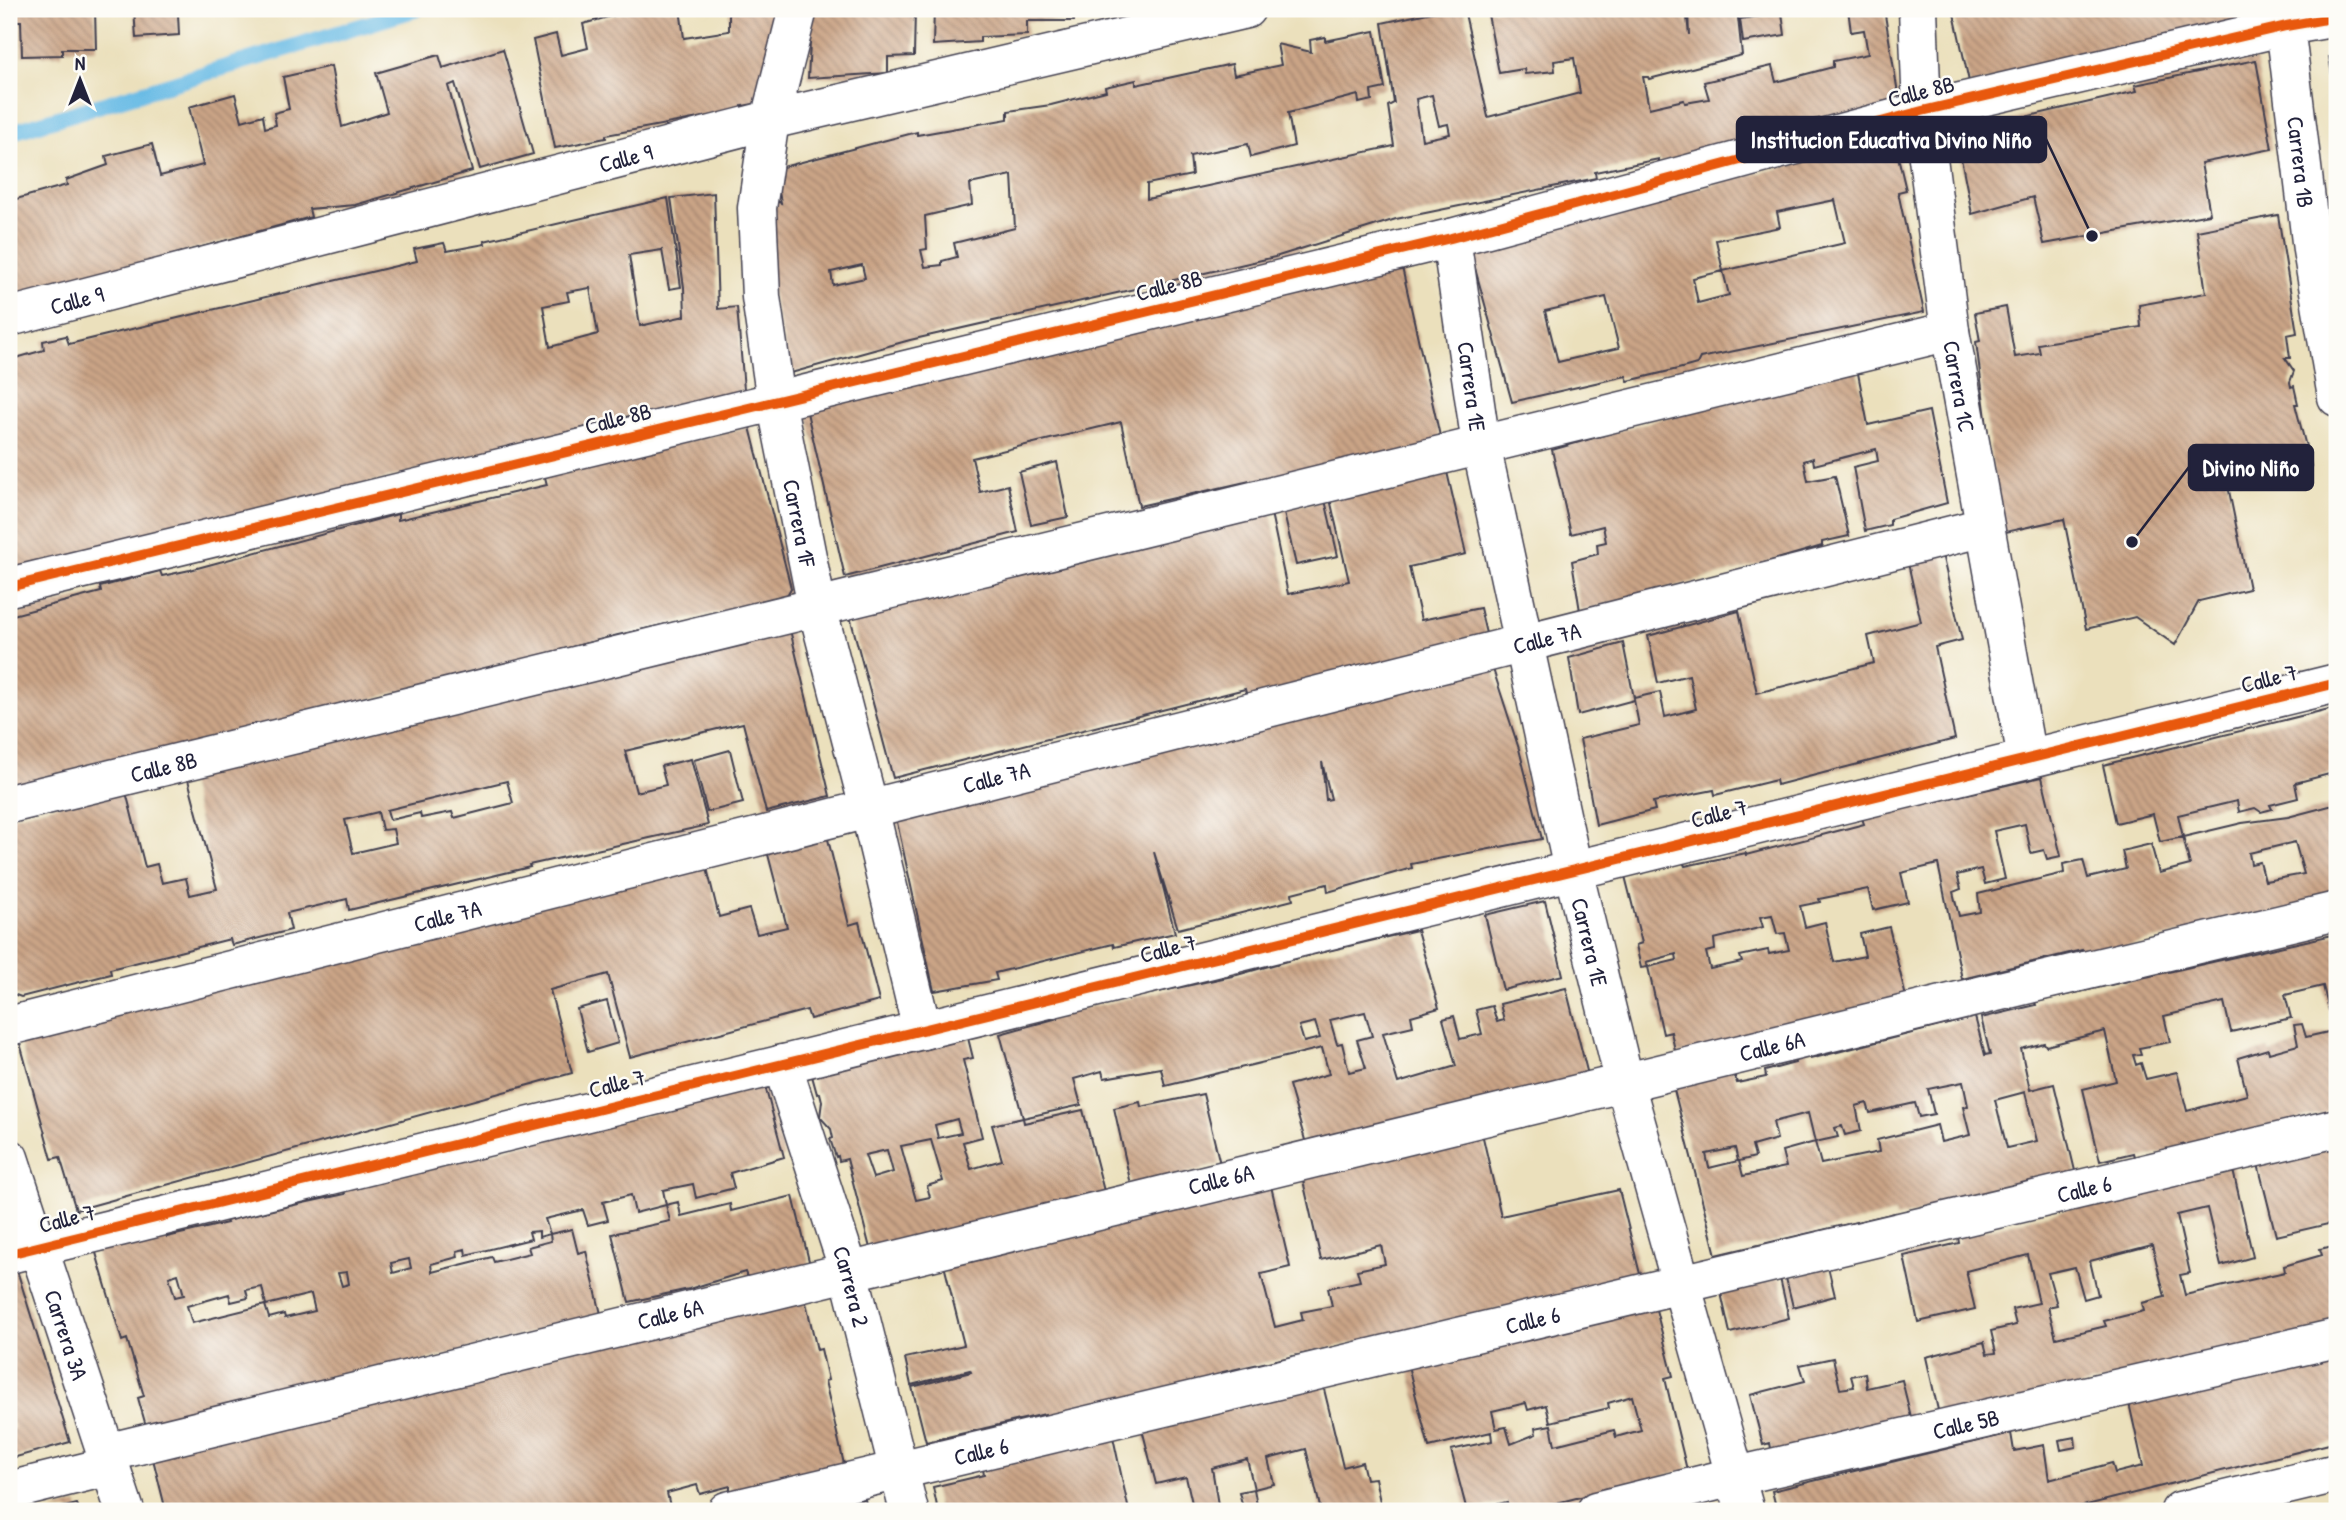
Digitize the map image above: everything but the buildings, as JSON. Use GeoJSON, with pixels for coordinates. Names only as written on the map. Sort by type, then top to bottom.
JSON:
{"type":"FeatureCollection","features":[{"type":"Feature","properties":{"kind":"street","name":"Carrera 1F"},"geometry":{"type":"LineString","coordinates":[[798,9],[770,120],[757,208],[761,297],[776,401],[817,607],[922,1030]]}},
{"type":"Feature","properties":{"kind":"street","name":"Calle 9"},"geometry":{"type":"LineString","coordinates":[[9,317],[770,120],[1196,14],[1246,9]]}},
{"type":"Feature","properties":{"kind":"street","name":"Carrera 1C"},"geometry":{"type":"LineString","coordinates":[[1918,9],[1922,111],[1950,331],[2027,759]]}},
{"type":"Feature","properties":{"kind":"street","name":"Calle 8B"},"geometry":{"type":"LineString","coordinates":[[9,587],[1451,238],[1922,111],[2285,18],[2337,17]]}},
{"type":"Feature","properties":{"kind":"street","name":"Carrera 1B"},"geometry":{"type":"LineString","coordinates":[[2285,18],[2324,248],[2337,397]]}},
{"type":"Feature","properties":{"kind":"street","name":"Carrera 1E"},"geometry":{"type":"LineString","coordinates":[[1451,238],[1481,445],[1573,870],[1624,1080],[1741,1494]]}},
{"type":"Feature","properties":{"kind":"street","name":"Calle 8B"},"geometry":{"type":"LineString","coordinates":[[9,804],[1950,331]]}},
{"type":"Feature","properties":{"kind":"street","name":"Calle 7A"},"geometry":{"type":"LineString","coordinates":[[9,1026],[1984,527]]}},
{"type":"Feature","properties":{"kind":"street","name":"Calle 7"},"geometry":{"type":"LineString","coordinates":[[23,1250],[2337,682]]}},
{"type":"Feature","properties":{"kind":"street","name":"Calle 6A"},"geometry":{"type":"LineString","coordinates":[[9,1491],[108,1459],[849,1268],[2337,911]]}},
{"type":"Feature","properties":{"kind":"street","name":"Carrera 2"},"geometry":{"type":"LineString","coordinates":[[782,1064],[849,1268],[909,1511]]}},
{"type":"Feature","properties":{"kind":"street","name":"Calle 6"},"geometry":{"type":"LineString","coordinates":[[727,1511],[2337,1128]]}},
{"type":"Feature","properties":{"kind":"street","name":"Carrera 3A"},"geometry":{"type":"LineString","coordinates":[[9,1158],[23,1250],[108,1459],[125,1511]]}},
{"type":"Feature","properties":{"kind":"street","name":"Calle 5B"},"geometry":{"type":"LineString","coordinates":[[1596,1511],[1741,1494],[2337,1338]]}},
{"type":"Feature","properties":{"kind":"street"},"geometry":{"type":"LineString","coordinates":[[2180,1511],[2337,1474]]}},
{"type":"Feature","properties":{"kind":"waterway"},"geometry":{"type":"LineString","coordinates":[[9,133],[417,9]]}},
{"type":"Feature","properties":{"kind":"cycle path"},"geometry":{"type":"LineString","coordinates":[[9,587],[1451,238],[1922,111],[2286,26],[2337,17]]}},
{"type":"Feature","properties":{"kind":"cycle path"},"geometry":{"type":"LineString","coordinates":[[9,1254],[2337,683]]}},
{"type":"Feature","properties":{"kind":"place","name":"Institucion Educativa Divino Niño"},"geometry":{"type":"Point","coordinates":[2092,236]}},
{"type":"Feature","properties":{"kind":"place","name":"Divino Niño"},"geometry":{"type":"Point","coordinates":[2132,542]}}]}
